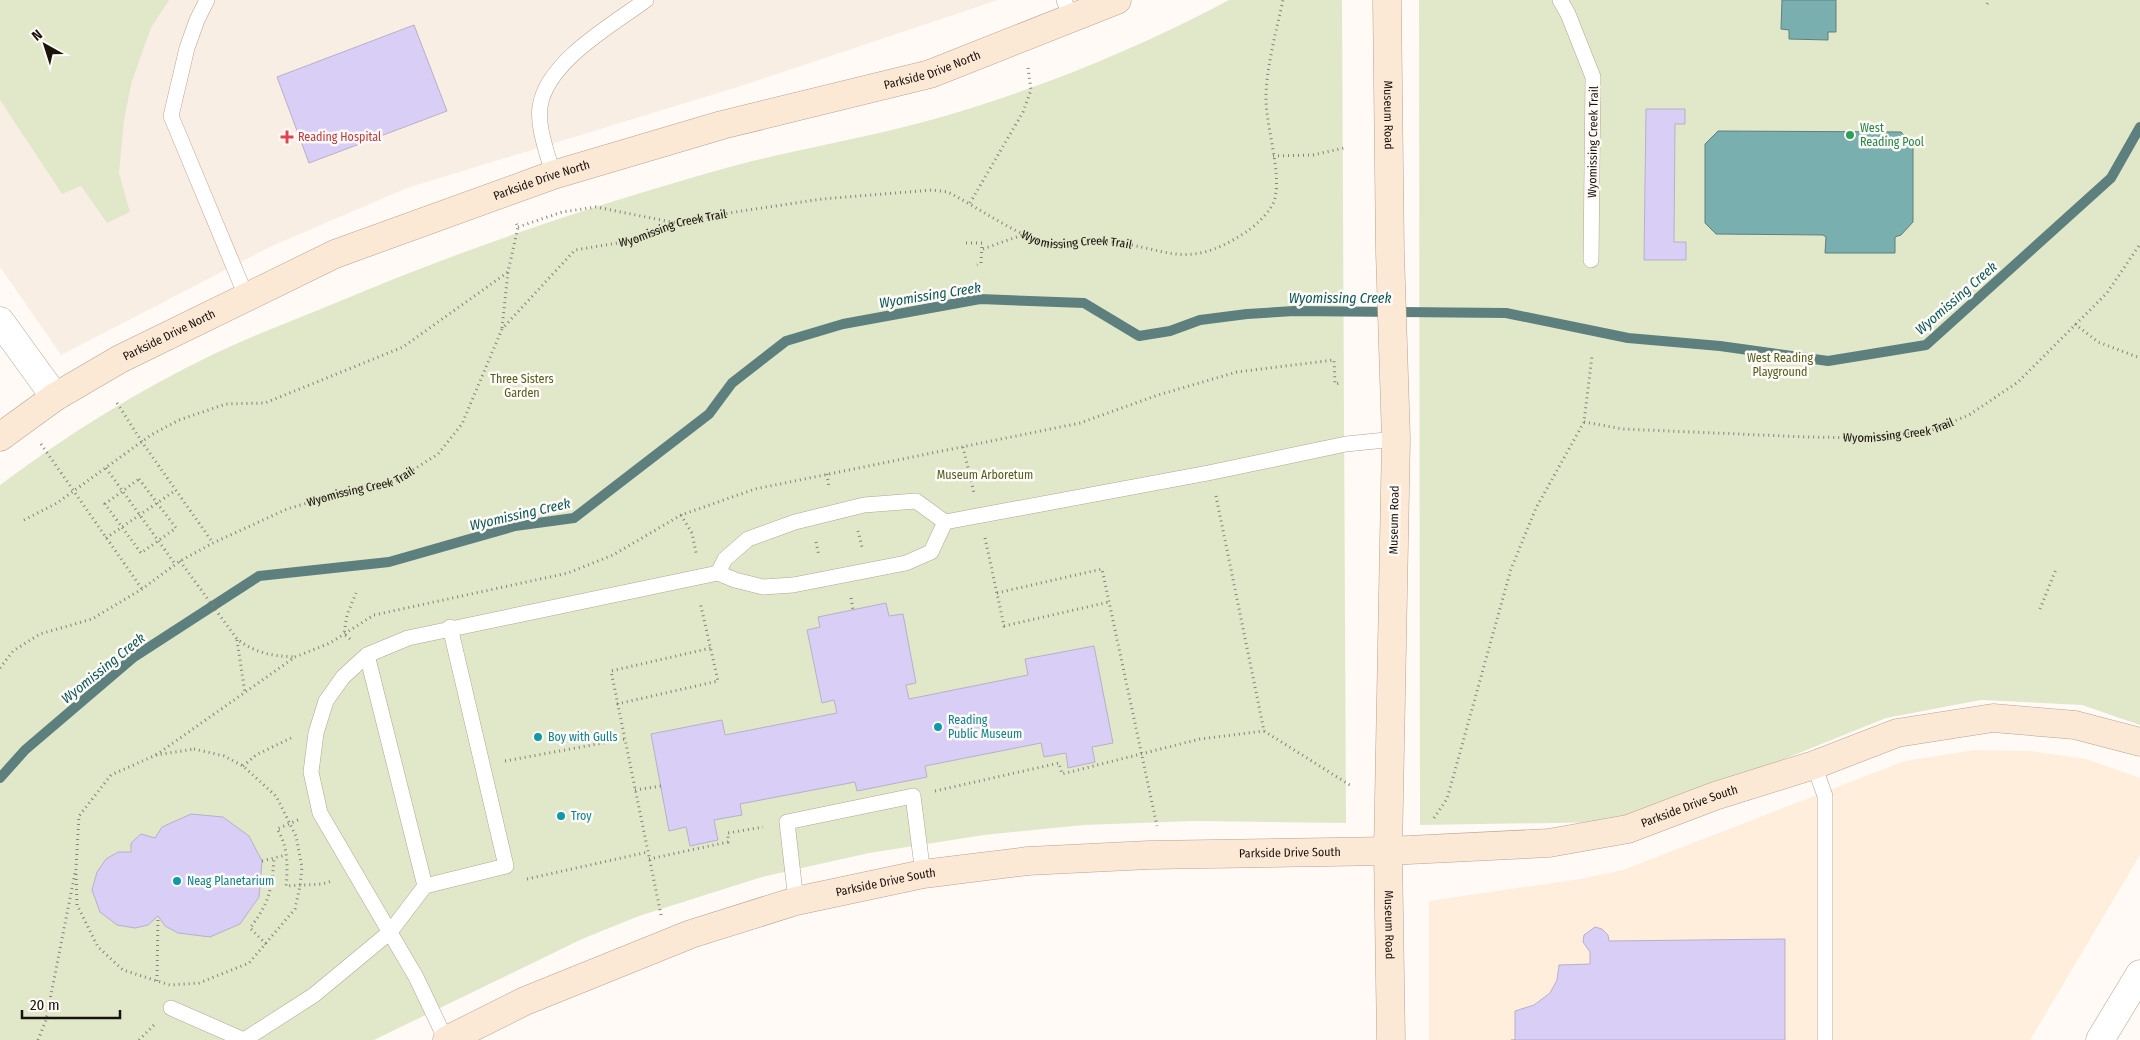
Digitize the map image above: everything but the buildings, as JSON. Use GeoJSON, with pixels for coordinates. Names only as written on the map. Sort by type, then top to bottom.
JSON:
{"type":"FeatureCollection","features":[{"type":"Feature","properties":{"kind":"street","name":"Parkside Drive North"},"geometry":{"type":"LineString","coordinates":[[0,437],[55,397],[120,359],[334,254],[553,175],[722,125],[930,74],[1014,41],[1068,9],[1117,0]]}},
{"type":"Feature","properties":{"kind":"street","name":"Museum Road"},"geometry":{"type":"LineString","coordinates":[[1387,0],[1390,252],[1396,439],[1388,851],[1391,1040]]}},
{"type":"Feature","properties":{"kind":"street"},"geometry":{"type":"LineString","coordinates":[[0,320],[55,397]]}},
{"type":"Feature","properties":{"kind":"street","name":"Parkside Drive South"},"geometry":{"type":"LineString","coordinates":[[447,1040],[525,1002],[691,934],[796,901],[923,874],[1028,861],[1149,855],[1388,851],[1549,843],[1628,829],[1715,796],[1814,764],[1898,733],[1993,718],[2075,725],[2140,742]]}},
{"type":"Feature","properties":{"kind":"street"},"geometry":{"type":"LineString","coordinates":[[2100,1040],[2140,974]]}},
{"type":"Feature","properties":{"kind":"lane"},"geometry":{"type":"LineString","coordinates":[[207,0],[186,48],[171,116],[246,296]]}},
{"type":"Feature","properties":{"kind":"lane"},"geometry":{"type":"LineString","coordinates":[[553,175],[540,124],[540,107],[546,87],[559,68],[572,56],[646,0]]}},
{"type":"Feature","properties":{"kind":"lane","name":"Wyomissing Creek Trail"},"geometry":{"type":"LineString","coordinates":[[1560,0],[1568,14],[1594,77],[1591,260]]}},
{"type":"Feature","properties":{"kind":"lane"},"geometry":{"type":"LineString","coordinates":[[718,573],[725,559],[748,539],[795,522],[864,505],[916,501],[945,522],[1346,444],[1396,439]]}},
{"type":"Feature","properties":{"kind":"lane"},"geometry":{"type":"LineString","coordinates":[[447,1040],[416,977],[320,813],[311,772],[316,733],[326,701],[342,677],[367,655],[408,638],[450,627],[718,573],[735,580],[762,587],[793,585],[906,563],[931,552],[945,522]]}},
{"type":"Feature","properties":{"kind":"lane"},"geometry":{"type":"LineString","coordinates":[[172,1008],[244,1040],[314,995],[390,932],[425,886],[506,866],[450,627]]}},
{"type":"Feature","properties":{"kind":"lane"},"geometry":{"type":"LineString","coordinates":[[367,655],[425,886]]}},
{"type":"Feature","properties":{"kind":"lane"},"geometry":{"type":"LineString","coordinates":[[1814,764],[1825,796],[1825,1040]]}},
{"type":"Feature","properties":{"kind":"lane"},"geometry":{"type":"LineString","coordinates":[[796,901],[787,822],[913,796],[923,874]]}},
{"type":"Feature","properties":{"kind":"path","name":"Wyomissing Creek Trail"},"geometry":{"type":"LineString","coordinates":[[0,668],[13,651],[40,634],[92,619],[142,589],[175,564],[213,543],[287,509],[342,493],[394,482],[438,454],[462,424],[502,328],[575,250],[630,241],[677,223],[822,199],[932,190],[948,192],[1039,242],[1065,245],[1096,240],[1116,242],[1175,256],[1197,256],[1231,242],[1256,226],[1274,201],[1278,182],[1272,156],[1266,99],[1274,37],[1283,0]]}},
{"type":"Feature","properties":{"kind":"path"},"geometry":{"type":"LineString","coordinates":[[1987,4],[1989,0]]}},
{"type":"Feature","properties":{"kind":"path"},"geometry":{"type":"LineString","coordinates":[[970,203],[1023,112],[1031,90],[1030,71],[1014,41]]}},
{"type":"Feature","properties":{"kind":"path"},"geometry":{"type":"LineString","coordinates":[[1272,156],[1312,155],[1344,148]]}},
{"type":"Feature","properties":{"kind":"path"},"geometry":{"type":"LineString","coordinates":[[502,328],[508,272],[518,227],[505,192]]}},
{"type":"Feature","properties":{"kind":"path"},"geometry":{"type":"LineString","coordinates":[[518,227],[562,212],[596,208],[677,223]]}},
{"type":"Feature","properties":{"kind":"path"},"geometry":{"type":"LineString","coordinates":[[983,249],[1025,234]]}},
{"type":"Feature","properties":{"kind":"path"},"geometry":{"type":"LineString","coordinates":[[966,243],[982,243],[981,262],[977,264]]}},
{"type":"Feature","properties":{"kind":"path","name":"Wyomissing Creek Trail"},"geometry":{"type":"LineString","coordinates":[[1584,422],[1623,429],[1807,437],[1871,438],[1930,431],[1969,415],[2018,382],[2107,293],[2140,244]]}},
{"type":"Feature","properties":{"kind":"path"},"geometry":{"type":"LineString","coordinates":[[24,520],[57,503],[142,442],[179,420],[226,404],[265,403],[402,347],[508,272]]}},
{"type":"Feature","properties":{"kind":"path"},"geometry":{"type":"LineString","coordinates":[[2075,324],[2098,342],[2140,358]]}},
{"type":"Feature","properties":{"kind":"path"},"geometry":{"type":"LineString","coordinates":[[1433,819],[1447,799],[1511,569],[1536,508],[1584,422],[1592,356]]}},
{"type":"Feature","properties":{"kind":"path"},"geometry":{"type":"LineString","coordinates":[[1334,360],[1335,384],[1340,383]]}},
{"type":"Feature","properties":{"kind":"path"},"geometry":{"type":"LineString","coordinates":[[117,403],[213,543]]}},
{"type":"Feature","properties":{"kind":"path"},"geometry":{"type":"LineString","coordinates":[[41,444],[72,492],[142,589]]}},
{"type":"Feature","properties":{"kind":"path"},"geometry":{"type":"LineString","coordinates":[[106,468],[175,564]]}},
{"type":"Feature","properties":{"kind":"path"},"geometry":{"type":"LineString","coordinates":[[827,474],[829,491]]}},
{"type":"Feature","properties":{"kind":"path"},"geometry":{"type":"LineString","coordinates":[[139,479],[157,503],[176,528],[141,554],[105,504],[139,479]]}},
{"type":"Feature","properties":{"kind":"path"},"geometry":{"type":"LineString","coordinates":[[106,538],[176,490]]}},
{"type":"Feature","properties":{"kind":"path"},"geometry":{"type":"LineString","coordinates":[[1215,490],[1264,731]]}},
{"type":"Feature","properties":{"kind":"path"},"geometry":{"type":"LineString","coordinates":[[617,704],[718,681],[695,578],[696,558],[692,533],[681,515]]}},
{"type":"Feature","properties":{"kind":"path"},"geometry":{"type":"LineString","coordinates":[[180,561],[237,639],[250,649],[270,656],[295,657]]}},
{"type":"Feature","properties":{"kind":"path"},"geometry":{"type":"LineString","coordinates":[[998,594],[1102,569],[1140,753],[1158,829]]}},
{"type":"Feature","properties":{"kind":"path"},"geometry":{"type":"LineString","coordinates":[[2040,609],[2056,569]]}},
{"type":"Feature","properties":{"kind":"path"},"geometry":{"type":"LineString","coordinates":[[995,579],[1004,626],[1109,602]]}},
{"type":"Feature","properties":{"kind":"path"},"geometry":{"type":"LineString","coordinates":[[344,634],[347,615],[356,593]]}},
{"type":"Feature","properties":{"kind":"path"},"geometry":{"type":"LineString","coordinates":[[237,639],[245,693]]}},
{"type":"Feature","properties":{"kind":"path"},"geometry":{"type":"LineString","coordinates":[[662,918],[611,671],[711,648]]}},
{"type":"Feature","properties":{"kind":"path"},"geometry":{"type":"LineString","coordinates":[[913,796],[1059,763],[1062,774],[1200,739],[1264,731],[1352,787]]}},
{"type":"Feature","properties":{"kind":"path"},"geometry":{"type":"LineString","coordinates":[[243,766],[256,755],[285,740],[316,733]]}},
{"type":"Feature","properties":{"kind":"path"},"geometry":{"type":"LineString","coordinates":[[482,764],[625,740]]}},
{"type":"Feature","properties":{"kind":"path"},"geometry":{"type":"LineString","coordinates":[[194,749],[224,756],[243,766],[276,796],[296,836],[302,867],[295,910],[250,963],[199,983],[170,985],[123,970],[98,947],[77,905],[76,868],[79,816],[111,775],[156,755],[194,749]]}},
{"type":"Feature","properties":{"kind":"path"},"geometry":{"type":"LineString","coordinates":[[635,790],[660,786]]}},
{"type":"Feature","properties":{"kind":"path"},"geometry":{"type":"LineString","coordinates":[[649,859],[728,842],[728,833],[787,822]]}},
{"type":"Feature","properties":{"kind":"path"},"geometry":{"type":"LineString","coordinates":[[279,832],[286,855],[286,886],[322,884],[354,873]]}},
{"type":"Feature","properties":{"kind":"path"},"geometry":{"type":"LineString","coordinates":[[506,866],[527,879],[648,852]]}},
{"type":"Feature","properties":{"kind":"path"},"geometry":{"type":"LineString","coordinates":[[262,861],[286,855]]}},
{"type":"Feature","properties":{"kind":"path"},"geometry":{"type":"LineString","coordinates":[[266,944],[250,928],[262,912],[272,890],[274,858]]}},
{"type":"Feature","properties":{"kind":"path"},"geometry":{"type":"LineString","coordinates":[[38,1040],[46,1020],[76,868]]}},
{"type":"Feature","properties":{"kind":"path"},"geometry":{"type":"LineString","coordinates":[[157,981],[158,916]]}},
{"type":"Feature","properties":{"kind":"shaded area","name":"Reading Hospital"},"geometry":{"type":"Polygon","coordinates":[[[0,0],[998,0],[741,86],[407,188],[274,245],[61,355],[0,267],[0,0]]]}},
{"type":"Feature","properties":{"kind":"shaded area"},"geometry":{"type":"Polygon","coordinates":[[[1975,750],[2030,751],[2086,759],[2140,778],[2140,855],[2030,1040],[1429,1040],[1429,901],[1580,879],[1623,870],[1905,761],[1975,750]]]}},
{"type":"Feature","properties":{"kind":"green space"},"geometry":{"type":"Polygon","coordinates":[[[0,0],[169,0],[151,28],[132,81],[124,120],[119,173],[130,212],[107,223],[81,186],[62,194],[0,100],[0,0]]]}},
{"type":"Feature","properties":{"kind":"green space","name":"Museum Arboretum"},"geometry":{"type":"Polygon","coordinates":[[[1229,0],[1342,0],[1346,823],[1194,821],[1084,825],[984,835],[869,853],[762,877],[639,916],[582,939],[374,1040],[0,1040],[0,485],[105,413],[188,367],[245,340],[432,264],[583,211],[685,180],[737,165],[894,130],[982,105],[1090,65],[1195,18],[1229,0]]]}},
{"type":"Feature","properties":{"kind":"green space","name":"West Reading Playground"},"geometry":{"type":"Polygon","coordinates":[[[1419,0],[2140,0],[2140,725],[2082,705],[1981,700],[1886,718],[1730,781],[1613,822],[1420,825],[1419,0]]]}},
{"type":"Feature","properties":{"kind":"water"},"geometry":{"type":"Polygon","coordinates":[[[1782,0],[1836,0],[1836,32],[1828,32],[1828,40],[1789,39],[1789,30],[1781,29],[1782,0]]]}},
{"type":"Feature","properties":{"kind":"water"},"geometry":{"type":"Polygon","coordinates":[[[1718,131],[1901,132],[1913,144],[1913,222],[1901,235],[1895,237],[1895,253],[1825,253],[1826,237],[1823,235],[1716,234],[1705,223],[1705,144],[1718,131]]]}},
{"type":"Feature","properties":{"kind":"waterway","name":"Wyomissing Creek"},"geometry":{"type":"LineString","coordinates":[[0,778],[25,750],[134,657],[259,576],[389,562],[515,526],[574,518],[709,414],[732,383],[786,341],[843,324],[980,299],[1084,303],[1139,336],[1170,331],[1200,320],[1294,311],[1506,313],[1628,338],[1720,346],[1828,361],[1926,345],[2111,178],[2140,127]]}},
{"type":"Feature","properties":{"kind":"place","name":"West Reading Pool"},"geometry":{"type":"Point","coordinates":[1850,135]}},
{"type":"Feature","properties":{"kind":"place","name":"Reading Hospital"},"geometry":{"type":"Point","coordinates":[287,137]}},
{"type":"Feature","properties":{"kind":"place","name":"Reading Public Museum"},"geometry":{"type":"Point","coordinates":[938,727]}},
{"type":"Feature","properties":{"kind":"place","name":"Boy with Gulls"},"geometry":{"type":"Point","coordinates":[538,737]}},
{"type":"Feature","properties":{"kind":"place","name":"Troy"},"geometry":{"type":"Point","coordinates":[561,816]}},
{"type":"Feature","properties":{"kind":"place","name":"Neag Planetarium"},"geometry":{"type":"Point","coordinates":[177,881]}},
{"type":"Feature","properties":{"kind":"park label","name":"Three Sisters Garden"},"geometry":{"type":"Point","coordinates":[522,386]}}]}
